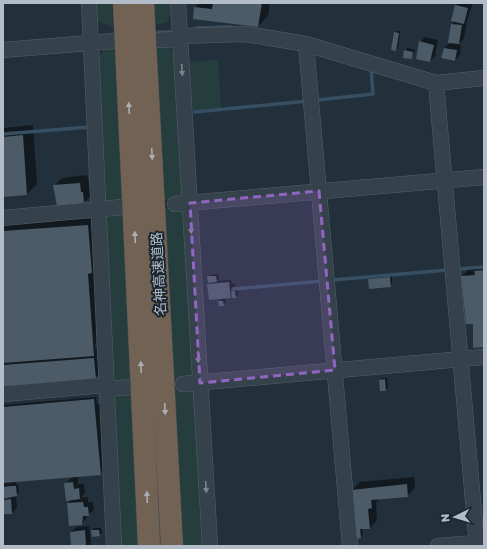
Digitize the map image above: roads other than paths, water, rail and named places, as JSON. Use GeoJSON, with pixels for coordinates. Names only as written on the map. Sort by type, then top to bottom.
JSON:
{"type":"FeatureCollection","features":[{"type":"Feature","properties":{"kind":"highway","name":"名神高速道路"},"geometry":{"type":"LineString","coordinates":[[124,3],[149,541]]}},
{"type":"Feature","properties":{"kind":"highway","name":"名神高速道路"},"geometry":{"type":"LineString","coordinates":[[143,3],[172,541]]}},
{"type":"Feature","properties":{"kind":"street"},"geometry":{"type":"LineString","coordinates":[[89,3],[92,41],[105,387],[114,546]]}},
{"type":"Feature","properties":{"kind":"street"},"geometry":{"type":"LineString","coordinates":[[178,3],[181,38],[182,203],[200,382],[210,546]]}},
{"type":"Feature","properties":{"kind":"street"},"geometry":{"type":"LineString","coordinates":[[159,40],[246,34],[306,44],[436,83],[484,78]]}},
{"type":"Feature","properties":{"kind":"street"},"geometry":{"type":"LineString","coordinates":[[3,50],[92,41],[114,41]]}},
{"type":"Feature","properties":{"kind":"street"},"geometry":{"type":"LineString","coordinates":[[306,44],[350,546]]}},
{"type":"Feature","properties":{"kind":"street"},"geometry":{"type":"LineString","coordinates":[[436,83],[461,359],[480,543],[438,546]]}},
{"type":"Feature","properties":{"kind":"street"},"geometry":{"type":"LineString","coordinates":[[182,203],[484,177]]}},
{"type":"Feature","properties":{"kind":"street"},"geometry":{"type":"LineString","coordinates":[[3,218],[124,207]]}},
{"type":"Feature","properties":{"kind":"street"},"geometry":{"type":"LineString","coordinates":[[183,384],[484,357]]}},
{"type":"Feature","properties":{"kind":"street"},"geometry":{"type":"LineString","coordinates":[[3,394],[105,387],[132,387]]}},
{"type":"Feature","properties":{"kind":"waterway"},"geometry":{"type":"LineString","coordinates":[[197,28],[231,27]]}},
{"type":"Feature","properties":{"kind":"waterway"},"geometry":{"type":"LineString","coordinates":[[158,32],[174,32]]}},
{"type":"Feature","properties":{"kind":"waterway"},"geometry":{"type":"LineString","coordinates":[[317,100],[373,94],[371,68]]}},
{"type":"Feature","properties":{"kind":"waterway"},"geometry":{"type":"LineString","coordinates":[[195,112],[308,101]]}},
{"type":"Feature","properties":{"kind":"waterway"},"geometry":{"type":"LineString","coordinates":[[3,134],[90,127]]}},
{"type":"Feature","properties":{"kind":"waterway"},"geometry":{"type":"LineString","coordinates":[[458,269],[484,267]]}},
{"type":"Feature","properties":{"kind":"waterway"},"geometry":{"type":"LineString","coordinates":[[332,280],[448,270]]}},
{"type":"Feature","properties":{"kind":"waterway"},"geometry":{"type":"LineString","coordinates":[[233,289],[323,281]]}}]}
